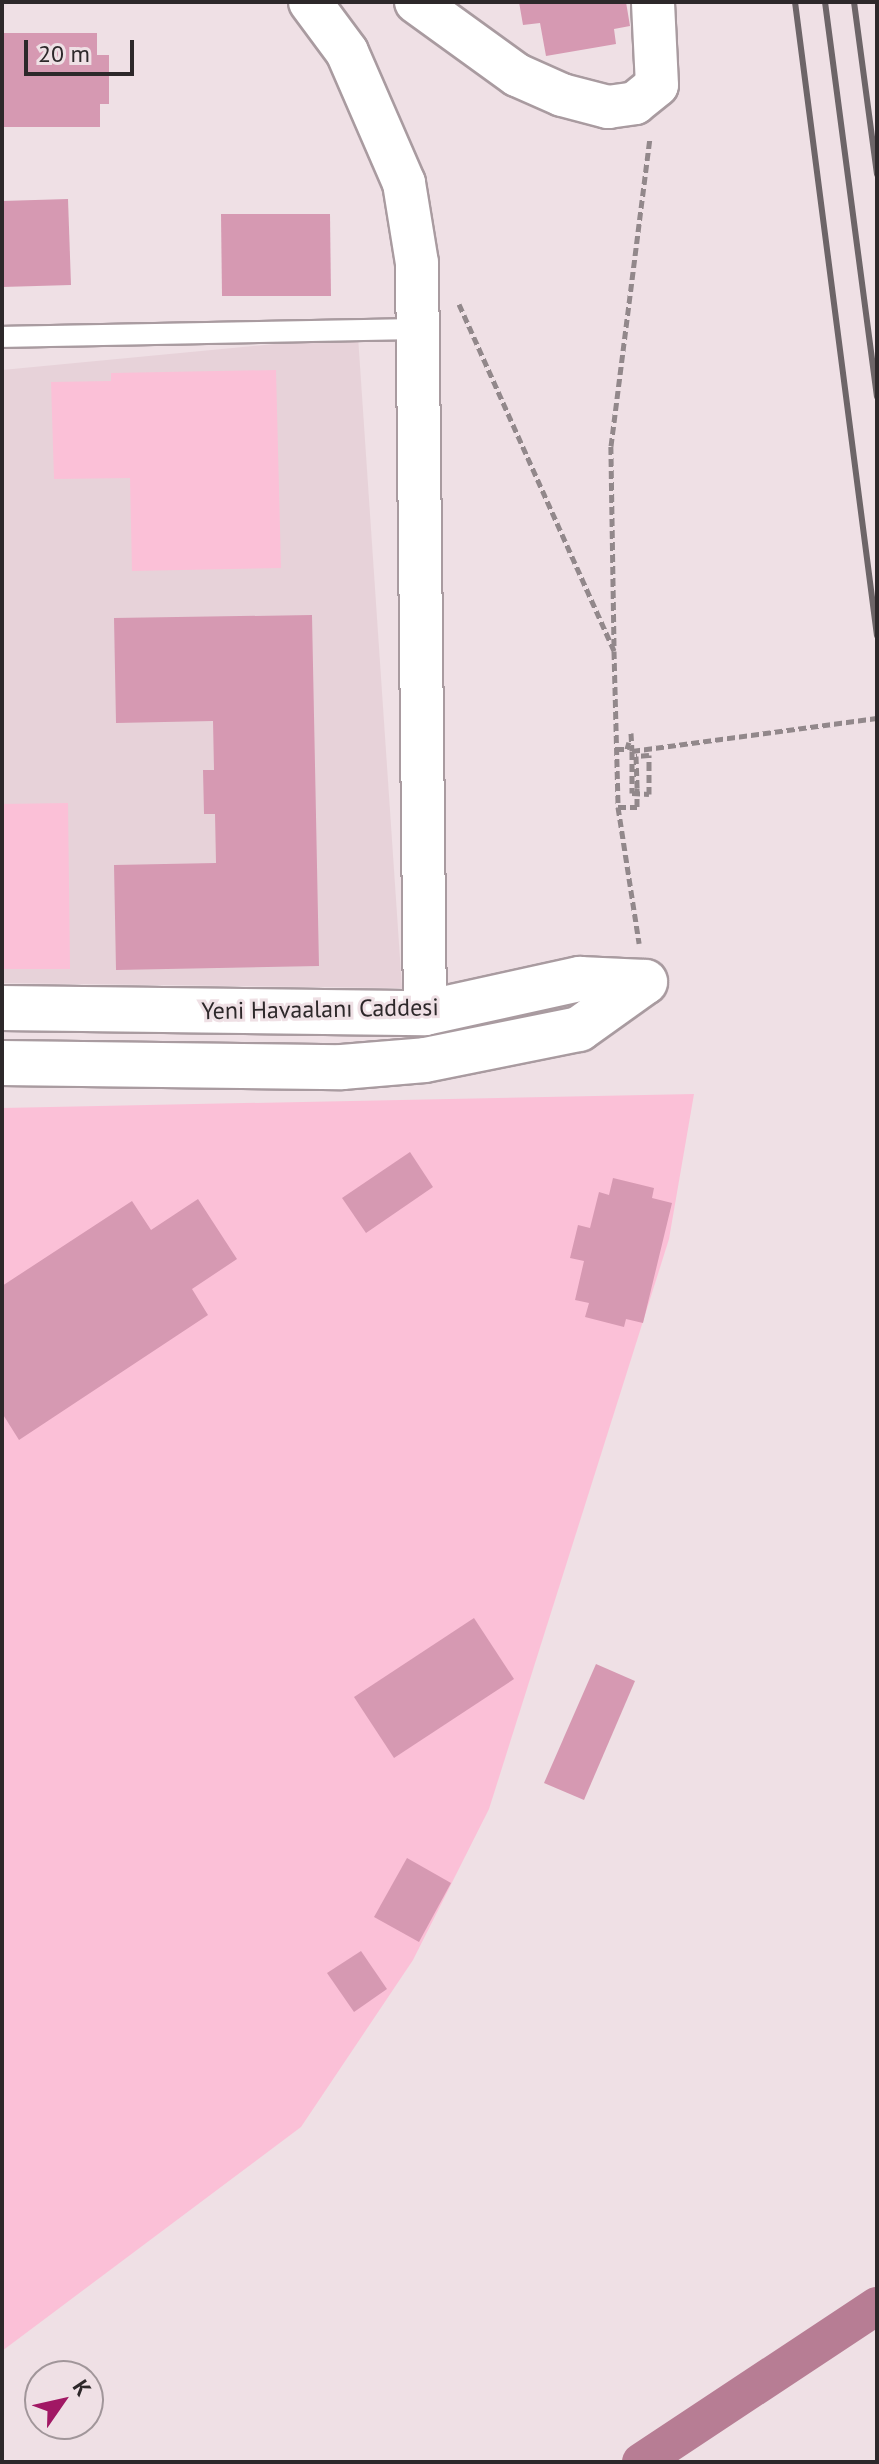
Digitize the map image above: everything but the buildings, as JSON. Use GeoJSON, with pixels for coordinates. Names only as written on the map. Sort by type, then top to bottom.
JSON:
{"type":"FeatureCollection","features":[{"type":"Feature","properties":{"kind":"street"},"geometry":{"type":"LineString","coordinates":[[310,2],[347,52],[404,183],[417,263],[425,1013]]}},
{"type":"Feature","properties":{"kind":"street"},"geometry":{"type":"LineString","coordinates":[[416,2],[517,75],[562,95],[608,107],[635,103],[657,85],[653,2]]}},
{"type":"Feature","properties":{"kind":"street","name":"Yeni Havaalanı Caddesi"},"geometry":{"type":"LineString","coordinates":[[2,1008],[425,1013],[580,979],[645,982]]}},
{"type":"Feature","properties":{"kind":"street","name":"Yeni Havaalanı Caddesi"},"geometry":{"type":"LineString","coordinates":[[2,1063],[342,1067],[425,1060],[579,1029],[645,982]]}},
{"type":"Feature","properties":{"kind":"lane"},"geometry":{"type":"LineString","coordinates":[[2,337],[419,329]]}},
{"type":"Feature","properties":{"kind":"path"},"geometry":{"type":"LineString","coordinates":[[645,982],[618,807],[611,446],[657,85]]}},
{"type":"Feature","properties":{"kind":"path"},"geometry":{"type":"LineString","coordinates":[[455,296],[614,651]]}},
{"type":"Feature","properties":{"kind":"path"},"geometry":{"type":"LineString","coordinates":[[632,751],[877,718]]}},
{"type":"Feature","properties":{"kind":"path"},"geometry":{"type":"LineString","coordinates":[[616,749],[627,749],[631,733],[632,793],[649,794],[649,755],[636,756],[637,788],[637,807],[618,807]]}},
{"type":"Feature","properties":{"kind":"shaded area"},"geometry":{"type":"Polygon","coordinates":[[[358,336],[402,988],[2,983],[2,370],[358,336]]]}},
{"type":"Feature","properties":{"kind":"shaded area"},"geometry":{"type":"Polygon","coordinates":[[[276,370],[281,568],[132,571],[130,478],[54,479],[51,382],[111,381],[111,373],[276,370]]]}},
{"type":"Feature","properties":{"kind":"shaded area"},"geometry":{"type":"Polygon","coordinates":[[[68,803],[70,969],[2,969],[2,804],[68,803]]]}},
{"type":"Feature","properties":{"kind":"shaded area"},"geometry":{"type":"Polygon","coordinates":[[[694,1094],[669,1239],[489,1809],[413,1960],[301,2127],[2,2351],[2,1108],[694,1094]]]}},
{"type":"Feature","properties":{"kind":"waterway"},"geometry":{"type":"LineString","coordinates":[[641,2462],[877,2306]]}},
{"type":"Feature","properties":{"kind":"railway"},"geometry":{"type":"LineString","coordinates":[[795,2],[877,636]]}},
{"type":"Feature","properties":{"kind":"railway"},"geometry":{"type":"LineString","coordinates":[[825,2],[877,397]]}},
{"type":"Feature","properties":{"kind":"railway"},"geometry":{"type":"LineString","coordinates":[[854,2],[877,174]]}}]}
